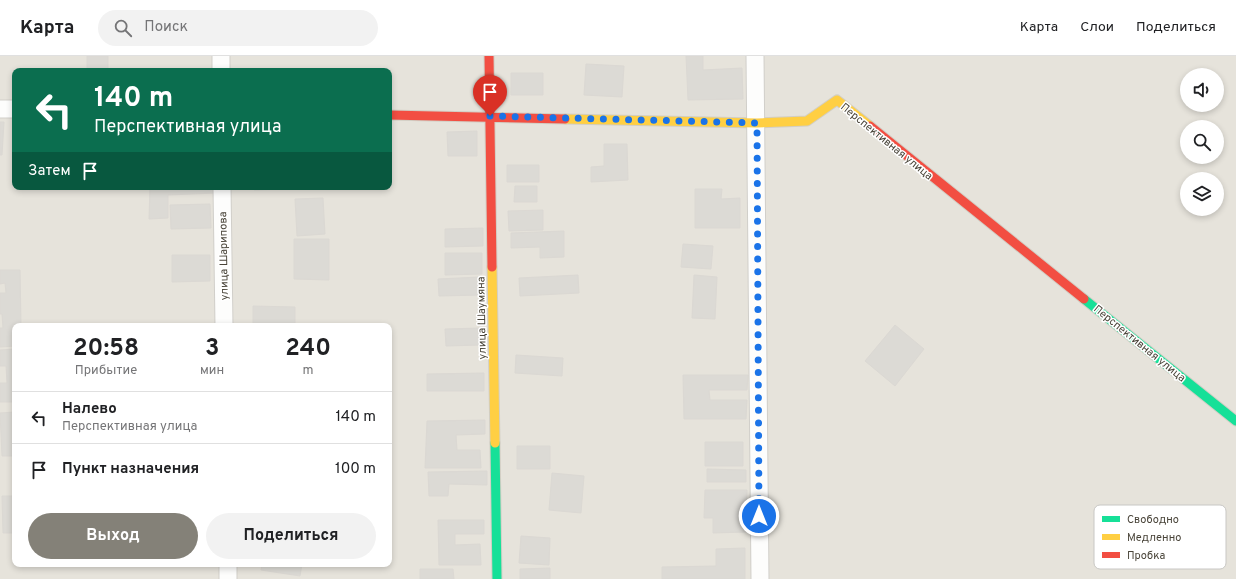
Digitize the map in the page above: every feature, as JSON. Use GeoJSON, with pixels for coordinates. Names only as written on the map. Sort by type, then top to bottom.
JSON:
{"type":"FeatureCollection","features":[{"type":"Feature","properties":{"kind":"street"},"geometry":{"type":"LineString","coordinates":[[221,56],[221,68]]}},
{"type":"Feature","properties":{"kind":"street","name":"улица Шаумяна"},"geometry":{"type":"LineString","coordinates":[[489,56],[497,579]]}},
{"type":"Feature","properties":{"kind":"street"},"geometry":{"type":"LineString","coordinates":[[755,56],[757,123],[760,579]]}},
{"type":"Feature","properties":{"kind":"street","name":"Перспективная улица"},"geometry":{"type":"LineString","coordinates":[[392,114],[757,123],[807,121],[837,100],[1236,421]]}},
{"type":"Feature","properties":{"kind":"street"},"geometry":{"type":"LineString","coordinates":[[0,109],[12,109]]}},
{"type":"Feature","properties":{"kind":"street","name":"улица Шарипова"},"geometry":{"type":"LineString","coordinates":[[222,190],[224,323]]}},
{"type":"Feature","properties":{"kind":"street"},"geometry":{"type":"LineString","coordinates":[[228,567],[228,579]]}},
{"type":"Feature","properties":{"kind":"shaded area"},"geometry":{"type":"Polygon","coordinates":[[[0,56],[1236,56],[1236,579],[0,579],[0,56]]]}},
{"type":"Feature","properties":{"kind":"building"},"geometry":{"type":"Polygon","coordinates":[[[87,56],[108,56],[108,68],[87,68],[87,56]]]}},
{"type":"Feature","properties":{"kind":"building"},"geometry":{"type":"Polygon","coordinates":[[[686,56],[703,56],[703,70],[742,68],[743,99],[688,100],[686,56]]]}},
{"type":"Feature","properties":{"kind":"building"},"geometry":{"type":"Polygon","coordinates":[[[586,64],[624,66],[622,97],[584,95],[586,64]]]}},
{"type":"Feature","properties":{"kind":"building"},"geometry":{"type":"Polygon","coordinates":[[[511,73],[543,73],[543,95],[511,95],[511,73]]]}},
{"type":"Feature","properties":{"kind":"building"},"geometry":{"type":"Polygon","coordinates":[[[0,122],[4,122],[2,155],[0,155],[0,122]]]}},
{"type":"Feature","properties":{"kind":"building"},"geometry":{"type":"Polygon","coordinates":[[[477,131],[477,156],[448,156],[447,132],[477,131]]]}},
{"type":"Feature","properties":{"kind":"building"},"geometry":{"type":"Polygon","coordinates":[[[604,144],[627,144],[628,180],[591,182],[591,167],[604,166],[604,144]]]}},
{"type":"Feature","properties":{"kind":"building"},"geometry":{"type":"Polygon","coordinates":[[[507,165],[539,165],[539,182],[507,182],[507,165]]]}},
{"type":"Feature","properties":{"kind":"building"},"geometry":{"type":"Polygon","coordinates":[[[515,186],[537,186],[537,202],[514,202],[515,186]]]}},
{"type":"Feature","properties":{"kind":"building"},"geometry":{"type":"Polygon","coordinates":[[[695,189],[722,189],[721,199],[740,198],[740,228],[695,228],[695,189]]]}},
{"type":"Feature","properties":{"kind":"building"},"geometry":{"type":"Polygon","coordinates":[[[150,190],[216,190],[216,193],[168,195],[168,218],[149,219],[150,190]]]}},
{"type":"Feature","properties":{"kind":"building"},"geometry":{"type":"Polygon","coordinates":[[[323,198],[325,234],[297,236],[295,199],[323,198]]]}},
{"type":"Feature","properties":{"kind":"building"},"geometry":{"type":"Polygon","coordinates":[[[210,204],[211,228],[171,229],[170,205],[210,204]]]}},
{"type":"Feature","properties":{"kind":"building"},"geometry":{"type":"Polygon","coordinates":[[[543,210],[543,230],[509,231],[508,211],[543,210]]]}},
{"type":"Feature","properties":{"kind":"building"},"geometry":{"type":"Polygon","coordinates":[[[483,228],[483,246],[445,247],[445,229],[483,228]]]}},
{"type":"Feature","properties":{"kind":"building"},"geometry":{"type":"Polygon","coordinates":[[[564,231],[564,257],[540,258],[540,247],[511,248],[511,233],[564,231]]]}},
{"type":"Feature","properties":{"kind":"building"},"geometry":{"type":"Polygon","coordinates":[[[294,239],[329,239],[329,280],[294,279],[294,239]]]}},
{"type":"Feature","properties":{"kind":"building"},"geometry":{"type":"Polygon","coordinates":[[[683,244],[713,246],[711,269],[681,267],[683,244]]]}},
{"type":"Feature","properties":{"kind":"building"},"geometry":{"type":"Polygon","coordinates":[[[445,253],[482,253],[482,274],[445,275],[445,253]]]}},
{"type":"Feature","properties":{"kind":"building"},"geometry":{"type":"Polygon","coordinates":[[[172,255],[210,255],[210,281],[172,282],[172,255]]]}},
{"type":"Feature","properties":{"kind":"building"},"geometry":{"type":"Polygon","coordinates":[[[0,270],[20,270],[21,323],[12,323],[12,346],[0,347],[0,328],[3,328],[2,314],[0,314],[0,293],[6,293],[5,283],[0,284],[0,270]]]}},
{"type":"Feature","properties":{"kind":"building"},"geometry":{"type":"Polygon","coordinates":[[[578,275],[579,293],[520,296],[519,278],[578,275]]]}},
{"type":"Feature","properties":{"kind":"building"},"geometry":{"type":"Polygon","coordinates":[[[694,275],[717,277],[715,319],[692,318],[694,275]]]}},
{"type":"Feature","properties":{"kind":"building"},"geometry":{"type":"Polygon","coordinates":[[[480,277],[481,295],[439,296],[438,279],[480,277]]]}},
{"type":"Feature","properties":{"kind":"building"},"geometry":{"type":"Polygon","coordinates":[[[253,306],[295,307],[295,323],[253,323],[253,306]]]}},
{"type":"Feature","properties":{"kind":"building"},"geometry":{"type":"Polygon","coordinates":[[[895,325],[924,349],[895,386],[865,361],[895,325]]]}},
{"type":"Feature","properties":{"kind":"building"},"geometry":{"type":"Polygon","coordinates":[[[481,328],[481,345],[446,346],[445,329],[481,328]]]}},
{"type":"Feature","properties":{"kind":"building"},"geometry":{"type":"Polygon","coordinates":[[[12,349],[12,402],[0,402],[0,383],[7,383],[6,366],[0,366],[0,350],[12,349]]]}},
{"type":"Feature","properties":{"kind":"building"},"geometry":{"type":"Polygon","coordinates":[[[516,355],[563,358],[562,376],[515,373],[516,355]]]}},
{"type":"Feature","properties":{"kind":"building"},"geometry":{"type":"Polygon","coordinates":[[[484,373],[484,391],[427,391],[427,374],[484,373]]]}},
{"type":"Feature","properties":{"kind":"building"},"geometry":{"type":"Polygon","coordinates":[[[683,375],[748,375],[747,390],[709,390],[710,400],[747,400],[746,419],[684,419],[683,375]]]}},
{"type":"Feature","properties":{"kind":"building"},"geometry":{"type":"Polygon","coordinates":[[[12,412],[12,456],[2,456],[0,413],[12,412]]]}},
{"type":"Feature","properties":{"kind":"building"},"geometry":{"type":"Polygon","coordinates":[[[485,420],[485,434],[456,435],[457,450],[480,450],[481,468],[425,468],[427,421],[485,420]]]}},
{"type":"Feature","properties":{"kind":"building"},"geometry":{"type":"Polygon","coordinates":[[[705,442],[743,442],[743,466],[705,466],[705,442]]]}},
{"type":"Feature","properties":{"kind":"building"},"geometry":{"type":"Polygon","coordinates":[[[517,446],[550,446],[550,469],[517,469],[517,446]]]}},
{"type":"Feature","properties":{"kind":"building"},"geometry":{"type":"Polygon","coordinates":[[[707,469],[746,470],[746,482],[707,482],[707,469]]]}},
{"type":"Feature","properties":{"kind":"building"},"geometry":{"type":"Polygon","coordinates":[[[487,471],[487,485],[449,484],[448,496],[429,496],[428,472],[487,471]]]}},
{"type":"Feature","properties":{"kind":"building"},"geometry":{"type":"Polygon","coordinates":[[[552,473],[584,476],[581,513],[549,510],[552,473]]]}},
{"type":"Feature","properties":{"kind":"building"},"geometry":{"type":"Polygon","coordinates":[[[705,490],[747,490],[746,532],[713,533],[713,518],[704,518],[705,490]]]}},
{"type":"Feature","properties":{"kind":"building"},"geometry":{"type":"Polygon","coordinates":[[[2,496],[12,496],[12,533],[3,533],[2,496]]]}},
{"type":"Feature","properties":{"kind":"building"},"geometry":{"type":"Polygon","coordinates":[[[438,520],[484,520],[484,534],[455,534],[455,545],[480,544],[481,565],[439,565],[438,520]]]}},
{"type":"Feature","properties":{"kind":"building"},"geometry":{"type":"Polygon","coordinates":[[[521,536],[550,538],[549,565],[519,563],[521,536]]]}},
{"type":"Feature","properties":{"kind":"building"},"geometry":{"type":"Polygon","coordinates":[[[745,548],[745,579],[662,579],[662,567],[716,566],[716,549],[745,548]]]}},
{"type":"Feature","properties":{"kind":"building"},"geometry":{"type":"Polygon","coordinates":[[[262,567],[302,567],[300,576],[261,570],[262,567]]]}},
{"type":"Feature","properties":{"kind":"building"},"geometry":{"type":"Polygon","coordinates":[[[550,568],[550,579],[520,579],[520,569],[550,568]]]}},
{"type":"Feature","properties":{"kind":"building"},"geometry":{"type":"Polygon","coordinates":[[[420,569],[453,569],[454,579],[420,579],[420,569]]]}},
{"type":"Feature","properties":{"kind":"traffic: fast"},"geometry":{"type":"LineString","coordinates":[[1084,299],[1236,421]]}},
{"type":"Feature","properties":{"kind":"traffic: fast"},"geometry":{"type":"LineString","coordinates":[[495,443],[497,579]]}},
{"type":"Feature","properties":{"kind":"traffic: slow"},"geometry":{"type":"LineString","coordinates":[[565,119],[757,123],[807,121],[837,100],[870,126]]}},
{"type":"Feature","properties":{"kind":"traffic: slow"},"geometry":{"type":"LineString","coordinates":[[492,267],[495,443]]}},
{"type":"Feature","properties":{"kind":"traffic: jam"},"geometry":{"type":"LineString","coordinates":[[489,56],[492,267]]}},
{"type":"Feature","properties":{"kind":"traffic: jam"},"geometry":{"type":"LineString","coordinates":[[392,115],[565,119]]}},
{"type":"Feature","properties":{"kind":"traffic: jam"},"geometry":{"type":"LineString","coordinates":[[870,126],[1084,299]]}},
{"type":"Feature","properties":{"kind":"route"},"geometry":{"type":"LineString","coordinates":[[490,116],[757,123],[759,516]]}}]}
